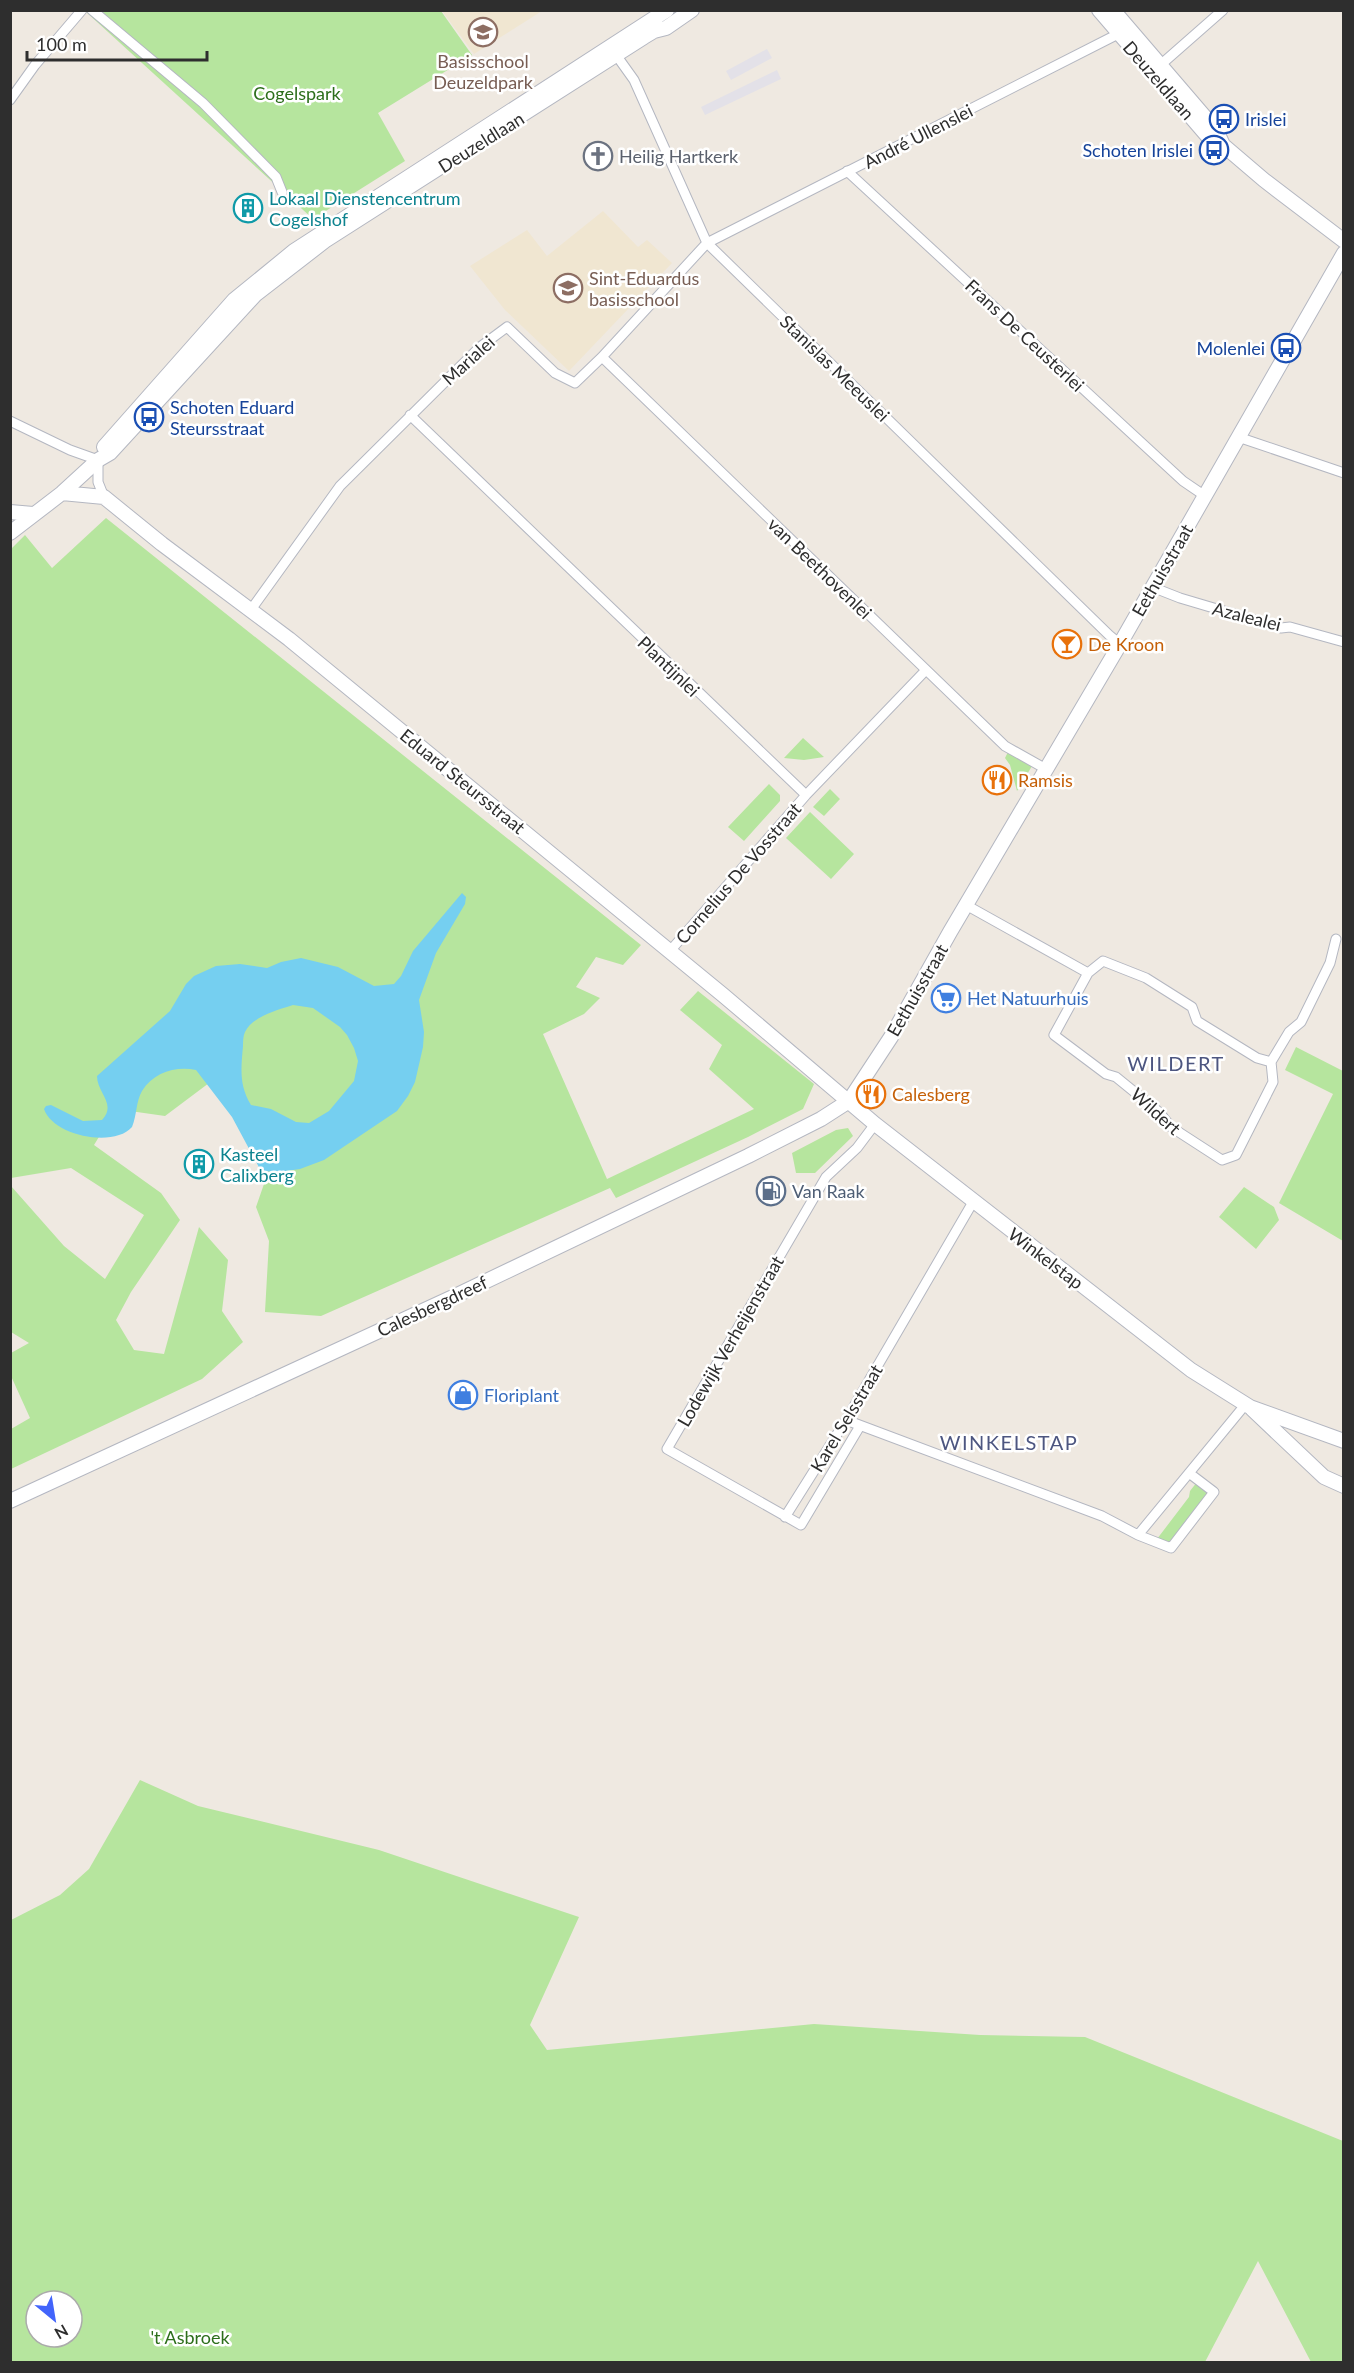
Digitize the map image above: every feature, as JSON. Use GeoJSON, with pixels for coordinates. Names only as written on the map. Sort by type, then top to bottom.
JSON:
{"type":"FeatureCollection","features":[{"type":"Feature","properties":{"kind":"street"},"geometry":{"type":"LineString","coordinates":[[10,99],[35,65],[82,10]]}},
{"type":"Feature","properties":{"kind":"street"},"geometry":{"type":"LineString","coordinates":[[92,10],[203,103],[276,177],[282,192]]}},
{"type":"Feature","properties":{"kind":"street","name":"Deuzeldlaan"},"geometry":{"type":"LineString","coordinates":[[614,51],[667,10]]}},
{"type":"Feature","properties":{"kind":"street","name":"Deuzeldlaan"},"geometry":{"type":"LineString","coordinates":[[1099,10],[1124,31],[1157,68],[1210,140],[1223,145],[1264,180],[1344,241]]}},
{"type":"Feature","properties":{"kind":"street","name":"Deuzeldlaan"},"geometry":{"type":"LineString","coordinates":[[1113,10],[1124,31]]}},
{"type":"Feature","properties":{"kind":"street"},"geometry":{"type":"LineString","coordinates":[[1157,68],[1223,10]]}},
{"type":"Feature","properties":{"kind":"street","name":"Deuzeldlaan"},"geometry":{"type":"LineString","coordinates":[[10,533],[62,493],[98,460],[110,453],[220,324],[234,300],[308,242],[614,51],[688,12]]}},
{"type":"Feature","properties":{"kind":"street","name":"André Ullenslei"},"geometry":{"type":"LineString","coordinates":[[707,243],[1124,31]]}},
{"type":"Feature","properties":{"kind":"street","name":"Stanislas Meeuslei"},"geometry":{"type":"LineString","coordinates":[[614,51],[634,80],[707,243],[1108,635],[1120,644]]}},
{"type":"Feature","properties":{"kind":"street","name":"Frans De Ceusterlei"},"geometry":{"type":"LineString","coordinates":[[847,171],[1183,481],[1205,496]]}},
{"type":"Feature","properties":{"kind":"street","name":"Marialei"},"geometry":{"type":"LineString","coordinates":[[250,611],[340,486],[480,347],[507,327],[555,373],[575,383],[602,357],[707,243]]}},
{"type":"Feature","properties":{"kind":"street","name":"Eethuisstraat"},"geometry":{"type":"LineString","coordinates":[[849,1101],[891,1036],[1120,644],[1344,253]]}},
{"type":"Feature","properties":{"kind":"street","name":"van Beethovenlei"},"geometry":{"type":"LineString","coordinates":[[602,357],[1005,746],[1046,769]]}},
{"type":"Feature","properties":{"kind":"street","name":"Plantijnlei"},"geometry":{"type":"LineString","coordinates":[[410,415],[806,795]]}},
{"type":"Feature","properties":{"kind":"street"},"geometry":{"type":"LineString","coordinates":[[10,422],[70,450],[98,460],[98,482],[104,497],[62,493]]}},
{"type":"Feature","properties":{"kind":"street"},"geometry":{"type":"LineString","coordinates":[[1239,437],[1344,473]]}},
{"type":"Feature","properties":{"kind":"street","name":"Eduard Steursstraat"},"geometry":{"type":"LineString","coordinates":[[104,497],[307,654],[670,951],[849,1101]]}},
{"type":"Feature","properties":{"kind":"street"},"geometry":{"type":"LineString","coordinates":[[10,512],[33,514]]}},
{"type":"Feature","properties":{"kind":"street","name":"Azalealei"},"geometry":{"type":"LineString","coordinates":[[1152,587],[1180,598],[1269,625],[1281,628],[1290,627],[1344,642]]}},
{"type":"Feature","properties":{"kind":"street"},"geometry":{"type":"LineString","coordinates":[[806,795],[926,670]]}},
{"type":"Feature","properties":{"kind":"street","name":"Cornelius De Vosstraat"},"geometry":{"type":"LineString","coordinates":[[670,951],[806,795]]}},
{"type":"Feature","properties":{"kind":"street"},"geometry":{"type":"LineString","coordinates":[[966,905],[1088,973],[1103,961],[1146,978],[1192,1007],[1197,1021],[1257,1058],[1271,1062]]}},
{"type":"Feature","properties":{"kind":"street","name":"Wildert"},"geometry":{"type":"LineString","coordinates":[[1088,973],[1054,1035],[1106,1074],[1116,1077],[1159,1112],[1171,1127],[1222,1160],[1236,1155],[1273,1082],[1271,1062],[1289,1032],[1301,1022],[1330,963],[1336,939]]}},
{"type":"Feature","properties":{"kind":"street","name":"Winkelstap"},"geometry":{"type":"LineString","coordinates":[[849,1101],[874,1125],[1191,1370],[1248,1406],[1344,1441]]}},
{"type":"Feature","properties":{"kind":"street","name":"Calesbergdreef"},"geometry":{"type":"LineString","coordinates":[[10,1501],[455,1296],[794,1133],[849,1101]]}},
{"type":"Feature","properties":{"kind":"street","name":"Lodewijk Verheijenstraat"},"geometry":{"type":"LineString","coordinates":[[785,1517],[667,1449],[826,1177],[857,1148],[874,1125]]}},
{"type":"Feature","properties":{"kind":"street","name":"Karel Selsstraat"},"geometry":{"type":"LineString","coordinates":[[860,1426],[801,1525],[785,1517],[846,1420],[973,1202]]}},
{"type":"Feature","properties":{"kind":"street"},"geometry":{"type":"LineString","coordinates":[[1138,1534],[1248,1406]]}},
{"type":"Feature","properties":{"kind":"street","name":"Winkelstap"},"geometry":{"type":"LineString","coordinates":[[1248,1406],[1324,1477],[1344,1486]]}},
{"type":"Feature","properties":{"kind":"street"},"geometry":{"type":"LineString","coordinates":[[846,1420],[1102,1515],[1171,1548],[1214,1492],[1190,1473]]}},
{"type":"Feature","properties":{"kind":"shaded area","name":"Basisschool Deuzeldpark"},"geometry":{"type":"Polygon","coordinates":[[[442,11],[542,11],[474,54],[442,11]]]}},
{"type":"Feature","properties":{"kind":"shaded area"},"geometry":{"type":"Polygon","coordinates":[[[767,49],[772,58],[731,80],[726,71],[767,49]]]}},
{"type":"Feature","properties":{"kind":"shaded area"},"geometry":{"type":"Polygon","coordinates":[[[777,70],[781,79],[705,115],[701,107],[777,70]]]}},
{"type":"Feature","properties":{"kind":"shaded area","name":"Sint-Eduardus basisschool"},"geometry":{"type":"Polygon","coordinates":[[[603,211],[638,247],[647,240],[672,263],[569,371],[505,310],[470,266],[527,230],[547,256],[603,211]]]}},
{"type":"Feature","properties":{"kind":"green space","name":"Cogelspark"},"geometry":{"type":"Polygon","coordinates":[[[85,11],[441,11],[472,55],[378,113],[405,161],[313,219],[85,11]]]}},
{"type":"Feature","properties":{"kind":"green space"},"geometry":{"type":"Polygon","coordinates":[[[106,518],[641,945],[623,965],[596,957],[576,987],[600,998],[584,1014],[543,1034],[607,1179],[754,1109],[709,1069],[722,1045],[680,1010],[698,991],[814,1084],[803,1109],[748,1137],[616,1198],[610,1188],[321,1316],[265,1312],[269,1241],[256,1207],[272,1161],[221,1074],[165,1116],[116,1109],[94,1145],[161,1193],[180,1220],[131,1292],[116,1320],[134,1350],[164,1354],[199,1227],[228,1260],[222,1311],[243,1342],[202,1379],[11,1469],[11,1429],[30,1418],[11,1376],[11,1353],[29,1343],[11,1332],[11,1186],[64,1246],[105,1279],[144,1215],[71,1168],[11,1178],[11,549],[25,535],[52,568],[106,518]]]}},
{"type":"Feature","properties":{"kind":"green space"},"geometry":{"type":"Polygon","coordinates":[[[803,738],[824,757],[804,760],[784,758],[803,738]]]}},
{"type":"Feature","properties":{"kind":"green space"},"geometry":{"type":"Polygon","coordinates":[[[1008,752],[1032,766],[1017,791],[1010,765],[1005,758],[1008,752]]]}},
{"type":"Feature","properties":{"kind":"green space"},"geometry":{"type":"Polygon","coordinates":[[[769,784],[780,795],[780,801],[744,841],[728,827],[769,784]]]}},
{"type":"Feature","properties":{"kind":"green space"},"geometry":{"type":"Polygon","coordinates":[[[830,789],[840,799],[824,816],[813,807],[830,789]]]}},
{"type":"Feature","properties":{"kind":"green space"},"geometry":{"type":"Polygon","coordinates":[[[810,812],[854,854],[831,879],[786,838],[810,812]]]}},
{"type":"Feature","properties":{"kind":"green space"},"geometry":{"type":"Polygon","coordinates":[[[1296,1047],[1343,1071],[1343,1241],[1279,1203],[1333,1094],[1285,1070],[1296,1047]]]}},
{"type":"Feature","properties":{"kind":"green space"},"geometry":{"type":"Polygon","coordinates":[[[848,1128],[853,1136],[815,1173],[796,1173],[792,1153],[836,1130],[848,1128]]]}},
{"type":"Feature","properties":{"kind":"green space"},"geometry":{"type":"Polygon","coordinates":[[[1244,1187],[1274,1207],[1279,1220],[1256,1249],[1219,1217],[1244,1187]]]}},
{"type":"Feature","properties":{"kind":"green space"},"geometry":{"type":"Polygon","coordinates":[[[1197,1482],[1208,1494],[1168,1544],[1157,1539],[1189,1497],[1190,1491],[1197,1482]]]}},
{"type":"Feature","properties":{"kind":"green space","name":"'t Asbroek"},"geometry":{"type":"Polygon","coordinates":[[[140,1780],[198,1806],[379,1850],[579,1917],[530,2025],[547,2050],[814,2024],[980,2035],[1085,2037],[1343,2141],[1343,2362],[1311,2362],[1258,2261],[1205,2362],[11,2362],[11,1920],[60,1895],[89,1869],[140,1780]]]}},
{"type":"Feature","properties":{"kind":"water"},"geometry":{"type":"Polygon","coordinates":[[[462,893],[466,897],[465,904],[436,953],[419,1000],[424,1032],[423,1047],[415,1082],[408,1096],[397,1111],[324,1160],[300,1169],[279,1172],[261,1171],[232,1117],[196,1070],[173,1070],[153,1079],[140,1095],[132,1127],[112,1137],[99,1138],[71,1132],[59,1126],[44,1109],[51,1105],[83,1121],[102,1120],[108,1109],[97,1076],[170,1011],[186,984],[194,976],[216,966],[240,964],[267,968],[281,962],[301,958],[338,967],[374,986],[394,984],[401,976],[413,951],[462,893]],[[293,1005],[266,1014],[249,1026],[243,1037],[242,1077],[244,1091],[251,1105],[271,1109],[296,1122],[309,1123],[329,1111],[354,1081],[358,1061],[347,1035],[340,1027],[313,1008],[293,1005]]]}},
{"type":"Feature","properties":{"kind":"place","name":"Basisschool Deuzeldpark"},"geometry":{"type":"Point","coordinates":[483,32]}},
{"type":"Feature","properties":{"kind":"place","name":"Irislei"},"geometry":{"type":"Point","coordinates":[1224,119]}},
{"type":"Feature","properties":{"kind":"place","name":"Schoten Irislei"},"geometry":{"type":"Point","coordinates":[1214,150]}},
{"type":"Feature","properties":{"kind":"place","name":"Heilig Hartkerk"},"geometry":{"type":"Point","coordinates":[598,156]}},
{"type":"Feature","properties":{"kind":"place","name":"Lokaal Dienstencentrum Cogelshof"},"geometry":{"type":"Point","coordinates":[248,208]}},
{"type":"Feature","properties":{"kind":"place","name":"Sint-Eduardus basisschool"},"geometry":{"type":"Point","coordinates":[568,288]}},
{"type":"Feature","properties":{"kind":"place","name":"Molenlei"},"geometry":{"type":"Point","coordinates":[1286,348]}},
{"type":"Feature","properties":{"kind":"place","name":"Schoten Eduard Steursstraat"},"geometry":{"type":"Point","coordinates":[149,417]}},
{"type":"Feature","properties":{"kind":"place","name":"De Kroon"},"geometry":{"type":"Point","coordinates":[1067,644]}},
{"type":"Feature","properties":{"kind":"place","name":"Ramsis"},"geometry":{"type":"Point","coordinates":[997,780]}},
{"type":"Feature","properties":{"kind":"place","name":"Het Natuurhuis"},"geometry":{"type":"Point","coordinates":[946,998]}},
{"type":"Feature","properties":{"kind":"place","name":"Calesberg"},"geometry":{"type":"Point","coordinates":[871,1094]}},
{"type":"Feature","properties":{"kind":"place","name":"Kasteel Calixberg"},"geometry":{"type":"Point","coordinates":[199,1164]}},
{"type":"Feature","properties":{"kind":"place","name":"Van Raak"},"geometry":{"type":"Point","coordinates":[771,1191]}},
{"type":"Feature","properties":{"kind":"place","name":"Floriplant"},"geometry":{"type":"Point","coordinates":[463,1395]}},
{"type":"Feature","properties":{"kind":"district","name":"WILDERT"},"geometry":{"type":"Point","coordinates":[1176,1063]}},
{"type":"Feature","properties":{"kind":"district","name":"WINKELSTAP"},"geometry":{"type":"Point","coordinates":[1009,1442]}}]}
